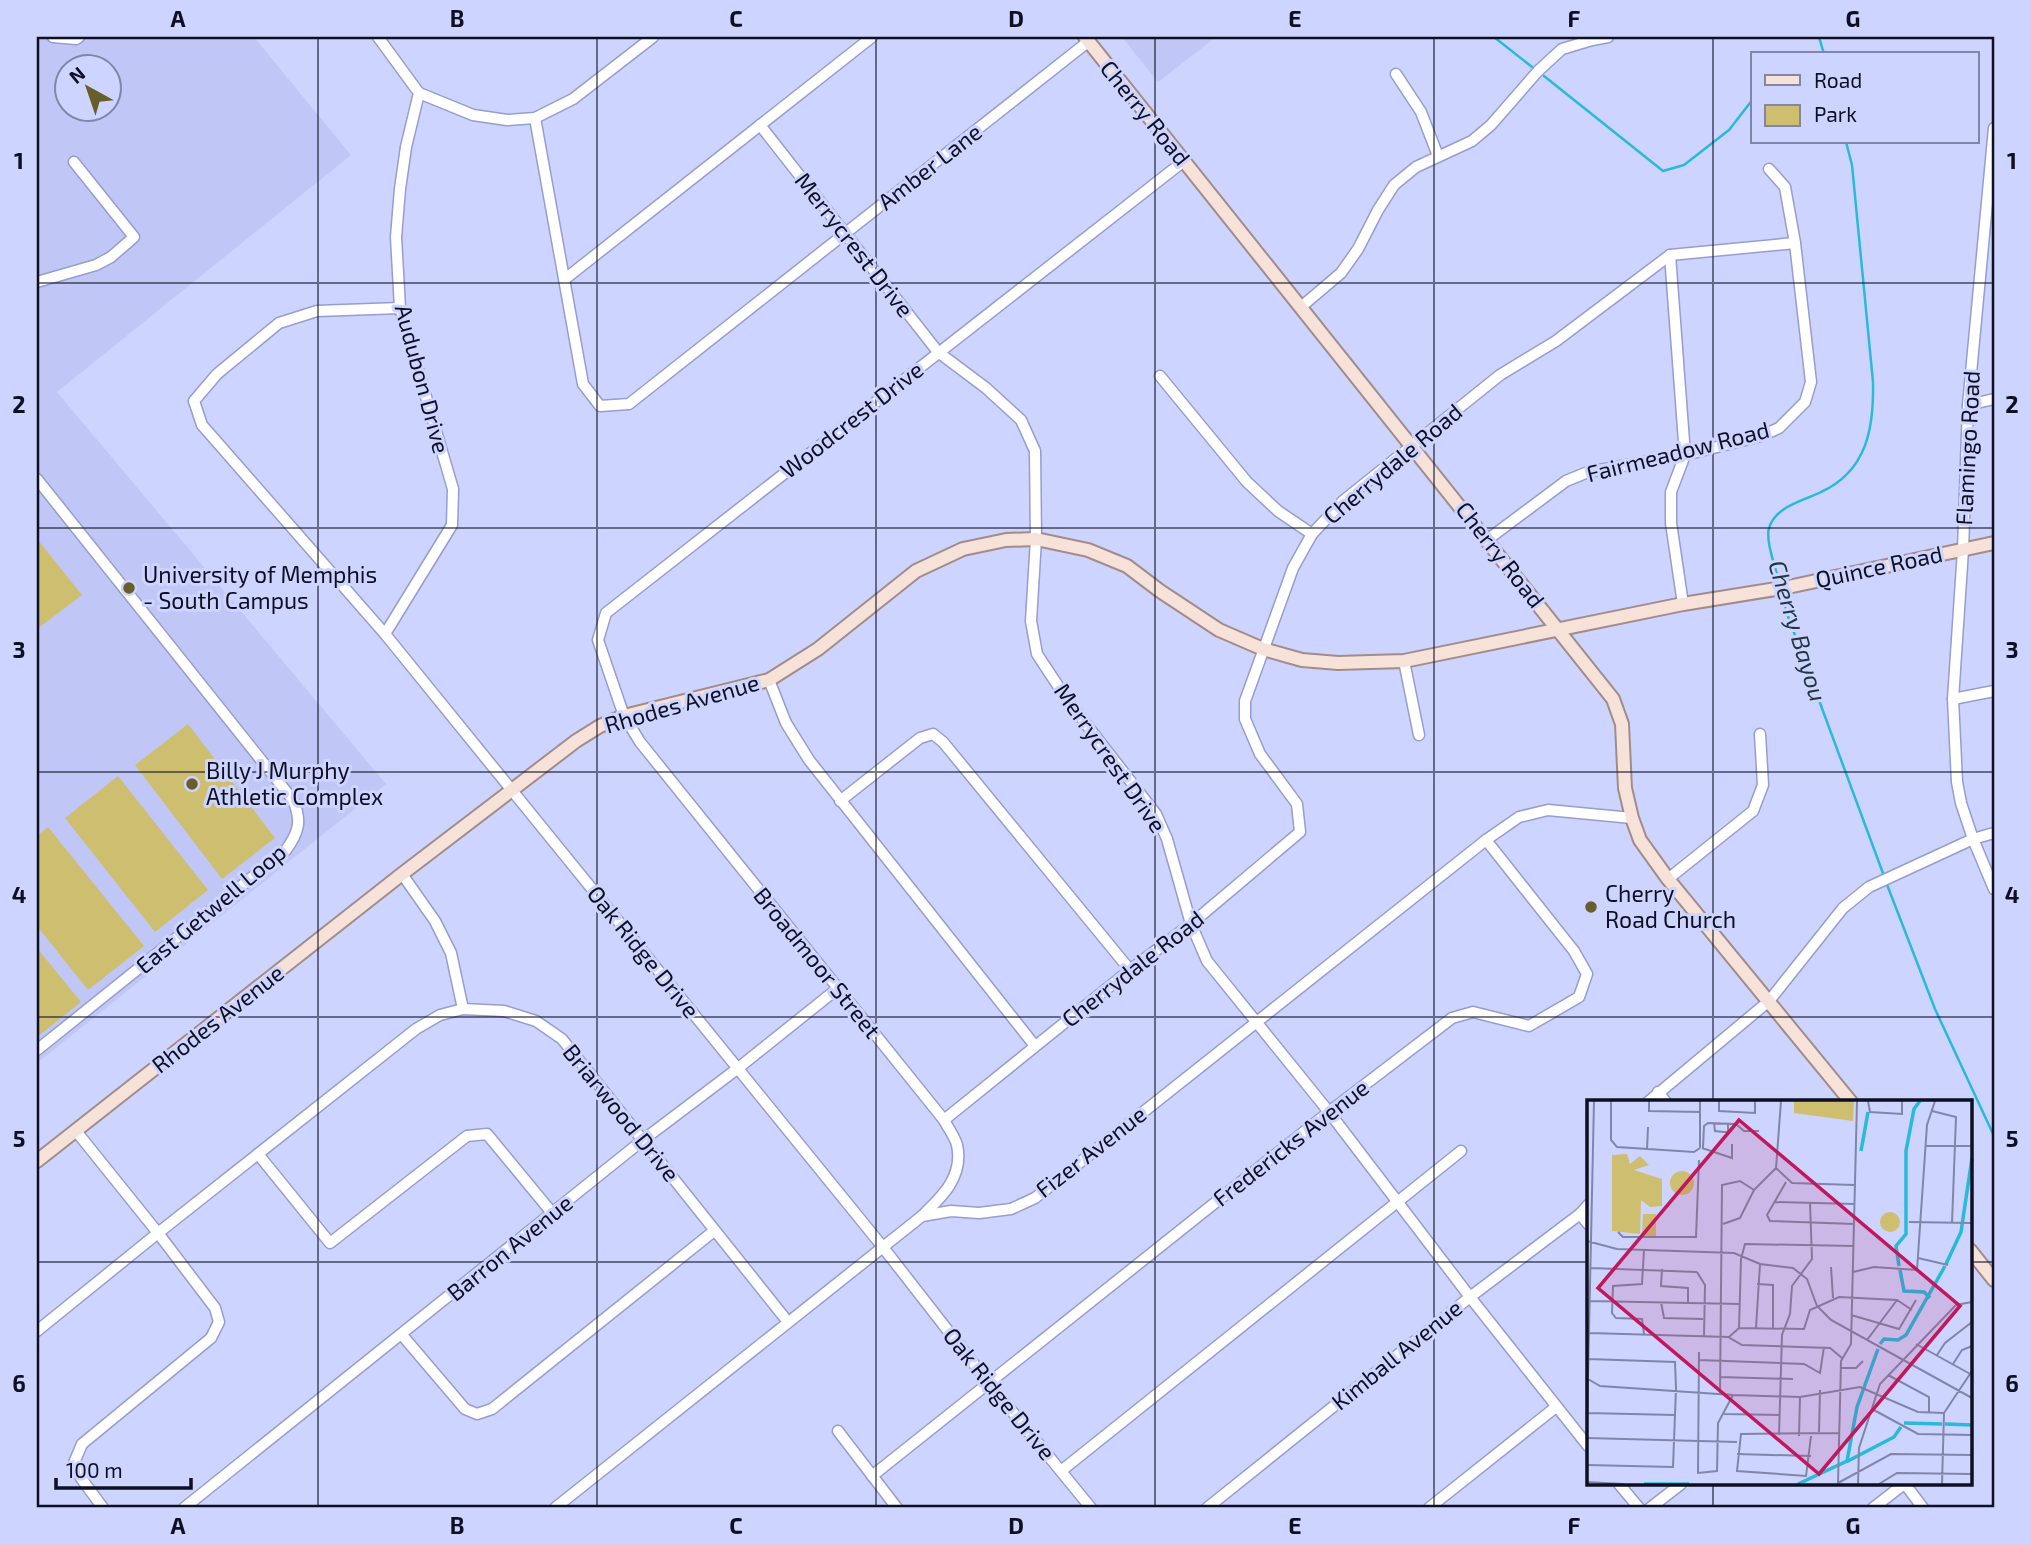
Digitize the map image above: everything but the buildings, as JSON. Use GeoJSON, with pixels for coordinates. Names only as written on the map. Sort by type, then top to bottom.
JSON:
{"type":"FeatureCollection","features":[{"type":"Feature","properties":{"kind":"main road","name":"Cherry Road"},"geometry":{"type":"LineString","coordinates":[[1087,39],[1413,444],[1613,699],[1622,724],[1625,788],[1640,840],[1668,879],[1849,1100]]}},
{"type":"Feature","properties":{"kind":"main road","name":"Rhodes Avenue"},"geometry":{"type":"LineString","coordinates":[[37,1161],[576,741],[600,726],[624,716],[769,680],[818,649],[916,571],[962,549],[1006,540],[1036,540],[1088,550],[1127,566],[1219,630],[1263,649],[1302,660],[1338,663],[1404,661],[1558,629]]}},
{"type":"Feature","properties":{"kind":"main road","name":"Quince Road"},"geometry":{"type":"LineString","coordinates":[[1558,629],[1781,588],[1994,544]]}},
{"type":"Feature","properties":{"kind":"main road"},"geometry":{"type":"LineString","coordinates":[[1972,1252],[1994,1280]]}},
{"type":"Feature","properties":{"kind":"street"},"geometry":{"type":"LineString","coordinates":[[53,37],[79,37]]}},
{"type":"Feature","properties":{"kind":"street"},"geometry":{"type":"LineString","coordinates":[[378,37],[419,93],[473,115],[507,120],[535,118],[573,99],[653,37]]}},
{"type":"Feature","properties":{"kind":"street"},"geometry":{"type":"LineString","coordinates":[[535,118],[565,279],[872,37]]}},
{"type":"Feature","properties":{"kind":"street"},"geometry":{"type":"LineString","coordinates":[[1301,307],[1341,274],[1394,185],[1416,166],[1472,141],[1491,125],[1538,71],[1562,49],[1608,37]]}},
{"type":"Feature","properties":{"kind":"street","name":"Amber Lane"},"geometry":{"type":"LineString","coordinates":[[565,279],[583,384],[600,406],[629,404],[1087,39]]}},
{"type":"Feature","properties":{"kind":"street"},"geometry":{"type":"LineString","coordinates":[[1396,74],[1420,112],[1438,156]]}},
{"type":"Feature","properties":{"kind":"street","name":"Audubon Drive"},"geometry":{"type":"LineString","coordinates":[[385,634],[452,525],[453,489],[400,308],[396,237],[400,189],[406,147],[419,93]]}},
{"type":"Feature","properties":{"kind":"street","name":"Merrycrest Drive"},"geometry":{"type":"LineString","coordinates":[[760,125],[939,352],[986,388],[1021,420],[1035,451],[1036,540],[1031,621],[1037,654],[1068,701],[1156,814],[1167,839],[1191,924],[1207,961],[1329,1112],[1587,1445]]}},
{"type":"Feature","properties":{"kind":"street","name":"Flamingo Road"},"geometry":{"type":"LineString","coordinates":[[1994,128],[1968,405],[1963,550],[1953,699],[1957,782],[1961,803],[1994,889]]}},
{"type":"Feature","properties":{"kind":"street","name":"Woodcrest Drive"},"geometry":{"type":"LineString","coordinates":[[624,716],[597,640],[606,613],[1184,161]]}},
{"type":"Feature","properties":{"kind":"street"},"geometry":{"type":"LineString","coordinates":[[37,269],[41,281],[96,265],[111,257],[134,237],[74,162]]}},
{"type":"Feature","properties":{"kind":"street","name":"Fairmeadow Road"},"geometry":{"type":"LineString","coordinates":[[1487,540],[1566,481],[1588,472],[1685,455],[1761,436],[1779,428],[1805,401],[1811,382],[1795,243],[1785,187],[1769,169]]}},
{"type":"Feature","properties":{"kind":"street"},"geometry":{"type":"LineString","coordinates":[[1683,604],[1671,523],[1671,492],[1685,455],[1670,256],[1795,243]]}},
{"type":"Feature","properties":{"kind":"street","name":"Cherrydale Road"},"geometry":{"type":"LineString","coordinates":[[944,1121],[1191,924],[1300,832],[1297,804],[1260,754],[1245,719],[1245,701],[1293,568],[1312,534],[1343,502],[1500,375],[1556,341],[1670,256]]}},
{"type":"Feature","properties":{"kind":"street","name":"Oak Ridge Drive"},"geometry":{"type":"LineString","coordinates":[[400,308],[317,311],[279,323],[216,374],[194,401],[202,425],[385,634],[1091,1508]]}},
{"type":"Feature","properties":{"kind":"street"},"geometry":{"type":"LineString","coordinates":[[1160,376],[1247,482],[1278,511],[1312,534]]}},
{"type":"Feature","properties":{"kind":"street"},"geometry":{"type":"LineString","coordinates":[[1968,405],[1994,399]]}},
{"type":"Feature","properties":{"kind":"street","name":"East Getwell Loop"},"geometry":{"type":"LineString","coordinates":[[37,479],[293,800],[298,811],[296,836],[286,850],[37,1051]]}},
{"type":"Feature","properties":{"kind":"street"},"geometry":{"type":"LineString","coordinates":[[1404,661],[1419,735]]}},
{"type":"Feature","properties":{"kind":"street"},"geometry":{"type":"LineString","coordinates":[[769,680],[786,723],[809,761],[1035,1046]]}},
{"type":"Feature","properties":{"kind":"street"},"geometry":{"type":"LineString","coordinates":[[1953,699],[1994,691]]}},
{"type":"Feature","properties":{"kind":"street","name":"Broadmoor Street"},"geometry":{"type":"LineString","coordinates":[[624,716],[640,742],[944,1121],[957,1145],[958,1165],[945,1194],[922,1216]]}},
{"type":"Feature","properties":{"kind":"street"},"geometry":{"type":"LineString","coordinates":[[840,801],[920,738],[933,734],[943,742],[1130,970]]}},
{"type":"Feature","properties":{"kind":"street"},"geometry":{"type":"LineString","coordinates":[[1668,879],[1754,811],[1763,785],[1760,734]]}},
{"type":"Feature","properties":{"kind":"street","name":"Fizer Avenue"},"geometry":{"type":"LineString","coordinates":[[922,1216],[1012,1209],[1035,1198],[1486,840],[1519,817],[1548,810],[1632,818]]}},
{"type":"Feature","properties":{"kind":"street"},"geometry":{"type":"LineString","coordinates":[[1650,1100],[1769,1001],[1843,908],[1870,887],[1973,839],[1994,833]]}},
{"type":"Feature","properties":{"kind":"street","name":"Fredericks Avenue"},"geometry":{"type":"LineString","coordinates":[[872,1476],[1329,1112],[1452,1018],[1473,1012],[1529,1026],[1579,997],[1587,974],[1574,951],[1486,840]]}},
{"type":"Feature","properties":{"kind":"street"},"geometry":{"type":"LineString","coordinates":[[37,1331],[416,1029],[440,1015],[463,1009],[451,953],[435,921],[402,874]]}},
{"type":"Feature","properties":{"kind":"street","name":"Barron Avenue"},"geometry":{"type":"LineString","coordinates":[[184,1508],[643,1140],[837,989]]}},
{"type":"Feature","properties":{"kind":"street","name":"Briarwood Drive"},"geometry":{"type":"LineString","coordinates":[[463,1009],[504,1011],[536,1021],[562,1039],[788,1322]]}},
{"type":"Feature","properties":{"kind":"street"},"geometry":{"type":"LineString","coordinates":[[1658,1092],[1664,1100]]}},
{"type":"Feature","properties":{"kind":"street"},"geometry":{"type":"LineString","coordinates":[[76,1131],[215,1308],[219,1322],[211,1338],[82,1444],[74,1463],[80,1478],[103,1508]]}},
{"type":"Feature","properties":{"kind":"street"},"geometry":{"type":"LineString","coordinates":[[258,1154],[330,1243],[467,1136],[487,1133],[553,1214]]}},
{"type":"Feature","properties":{"kind":"street"},"geometry":{"type":"LineString","coordinates":[[1061,1471],[1461,1151]]}},
{"type":"Feature","properties":{"kind":"street","name":"Kimball Avenue"},"geometry":{"type":"LineString","coordinates":[[1210,1507],[1587,1206]]}},
{"type":"Feature","properties":{"kind":"street"},"geometry":{"type":"LineString","coordinates":[[1580,1214],[1587,1223]]}},
{"type":"Feature","properties":{"kind":"street"},"geometry":{"type":"LineString","coordinates":[[555,1508],[922,1216]]}},
{"type":"Feature","properties":{"kind":"street"},"geometry":{"type":"LineString","coordinates":[[402,1335],[465,1409],[477,1414],[492,1409],[714,1231]]}},
{"type":"Feature","properties":{"kind":"street"},"geometry":{"type":"LineString","coordinates":[[1429,1508],[1556,1407]]}},
{"type":"Feature","properties":{"kind":"street"},"geometry":{"type":"LineString","coordinates":[[838,1431],[897,1508]]}},
{"type":"Feature","properties":{"kind":"street"},"geometry":{"type":"LineString","coordinates":[[1621,1486],[1639,1508]]}},
{"type":"Feature","properties":{"kind":"street"},"geometry":{"type":"LineString","coordinates":[[1650,1508],[1678,1486]]}},
{"type":"Feature","properties":{"kind":"street"},"geometry":{"type":"LineString","coordinates":[[1873,1508],[1901,1486]]}},
{"type":"Feature","properties":{"kind":"street"},"geometry":{"type":"LineString","coordinates":[[1906,1486],[1923,1508]]}},
{"type":"Feature","properties":{"kind":"shaded area","name":"University of Memphis - South Campus"},"geometry":{"type":"Polygon","coordinates":[[[37,37],[254,37],[351,155],[57,392],[386,784],[37,1063],[37,37]]]}},
{"type":"Feature","properties":{"kind":"shaded area"},"geometry":{"type":"Polygon","coordinates":[[[1122,37],[1216,37],[1158,82],[1122,37]]]}},
{"type":"Feature","properties":{"kind":"green space"},"geometry":{"type":"Polygon","coordinates":[[[37,539],[82,595],[37,629],[37,539]]]}},
{"type":"Feature","properties":{"kind":"green space"},"geometry":{"type":"Polygon","coordinates":[[[188,724],[275,838],[222,879],[135,765],[188,724]]]}},
{"type":"Feature","properties":{"kind":"green space"},"geometry":{"type":"Polygon","coordinates":[[[118,776],[208,890],[155,932],[65,818],[118,776]]]}},
{"type":"Feature","properties":{"kind":"green space"},"geometry":{"type":"Polygon","coordinates":[[[48,827],[144,946],[88,990],[37,926],[37,836],[48,827]]]}},
{"type":"Feature","properties":{"kind":"green space"},"geometry":{"type":"Polygon","coordinates":[[[37,948],[81,1002],[37,1037],[37,948]]]}},
{"type":"Feature","properties":{"kind":"waterway"},"geometry":{"type":"LineString","coordinates":[[1494,37],[1532,67]]}},
{"type":"Feature","properties":{"kind":"waterway","name":"Cherry Bayou"},"geometry":{"type":"LineString","coordinates":[[1819,37],[1823,52]]}},
{"type":"Feature","properties":{"kind":"waterway"},"geometry":{"type":"LineString","coordinates":[[1544,76],[1663,171],[1684,165],[1729,130],[1751,102]]}},
{"type":"Feature","properties":{"kind":"waterway","name":"Cherry Bayou"},"geometry":{"type":"LineString","coordinates":[[1780,586],[1772,556],[1769,528],[1784,509],[1821,492],[1849,472],[1865,446],[1872,416],[1873,382],[1852,165],[1847,144]]}},
{"type":"Feature","properties":{"kind":"waterway","name":"Cherry Bayou"},"geometry":{"type":"LineString","coordinates":[[1782,592],[1786,611],[1884,876]]}},
{"type":"Feature","properties":{"kind":"waterway","name":"Cherry Bayou"},"geometry":{"type":"LineString","coordinates":[[1886,882],[1935,1009],[1994,1136]]}},
{"type":"Feature","properties":{"kind":"place","name":"University of Memphis - South Campus"},"geometry":{"type":"Point","coordinates":[129,588]}},
{"type":"Feature","properties":{"kind":"place","name":"Billy J Murphy Athletic Complex"},"geometry":{"type":"Point","coordinates":[192,784]}},
{"type":"Feature","properties":{"kind":"place","name":"Cherry Road Church"},"geometry":{"type":"Point","coordinates":[1591,907]}}]}
